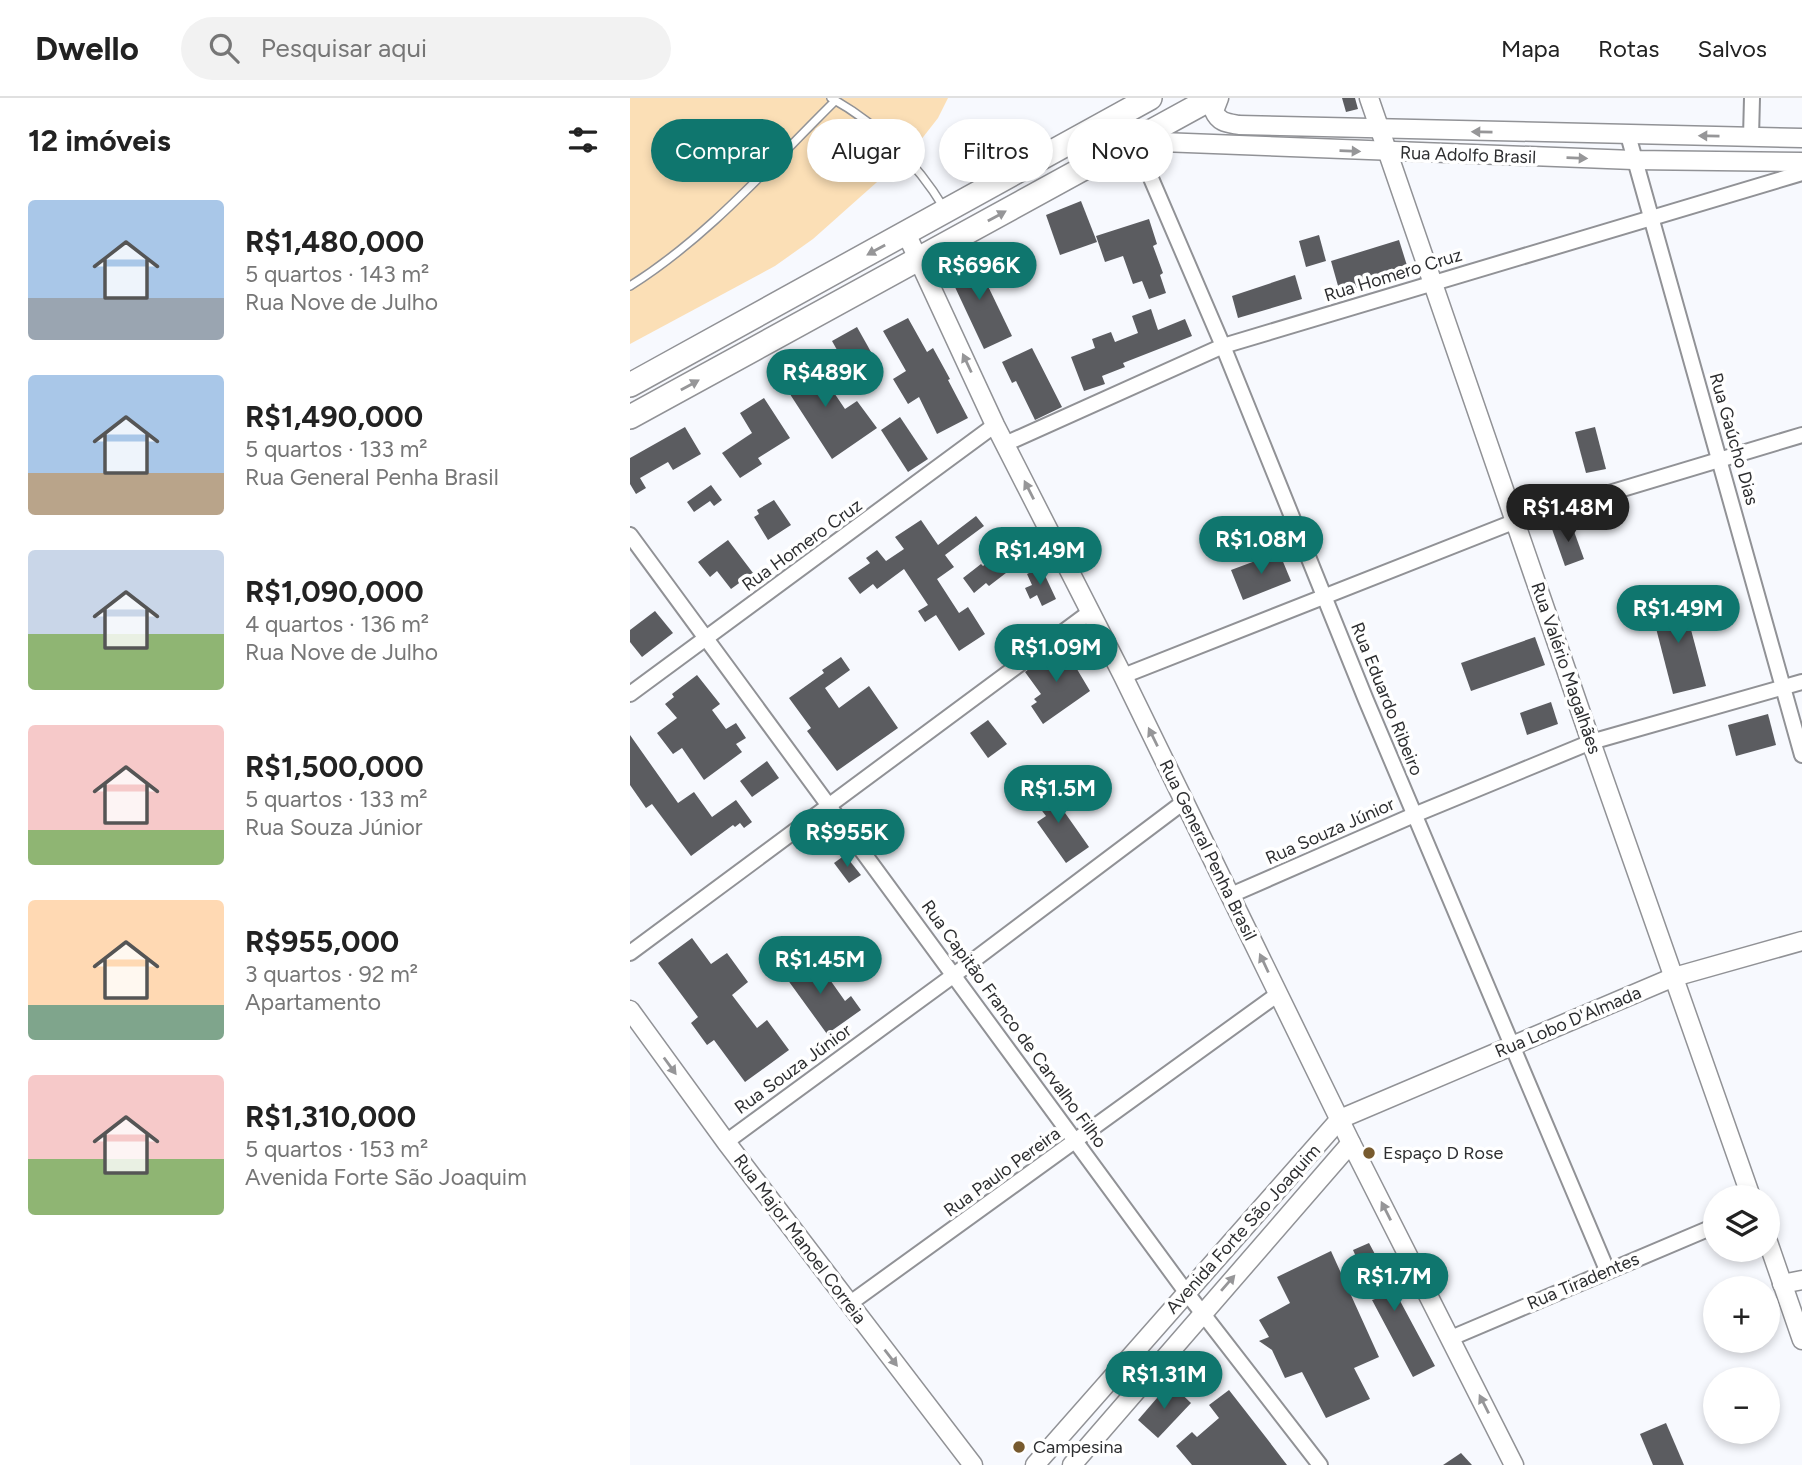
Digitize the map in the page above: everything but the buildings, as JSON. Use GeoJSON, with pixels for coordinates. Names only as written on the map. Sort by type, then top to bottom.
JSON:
{"type":"FeatureCollection","features":[{"type":"Feature","properties":{"kind":"main road"},"geometry":{"type":"LineString","coordinates":[[630,385],[1150,98]]}},
{"type":"Feature","properties":{"kind":"main road"},"geometry":{"type":"LineString","coordinates":[[1173,120],[1212,98]]}},
{"type":"Feature","properties":{"kind":"main road"},"geometry":{"type":"LineString","coordinates":[[630,417],[1067,178]]}},
{"type":"Feature","properties":{"kind":"street","name":"Rua Adolfo Brasil"},"geometry":{"type":"LineString","coordinates":[[1219,98],[1214,111],[1216,116],[1230,124],[1380,130],[1802,138]]}},
{"type":"Feature","properties":{"kind":"street","name":"Rua Valério Magalhães"},"geometry":{"type":"LineString","coordinates":[[1369,98],[1747,1185]]}},
{"type":"Feature","properties":{"kind":"street"},"geometry":{"type":"LineString","coordinates":[[1751,137],[1752,98]]}},
{"type":"Feature","properties":{"kind":"street","name":"Rua Gaúcho Dias"},"geometry":{"type":"LineString","coordinates":[[1628,135],[1802,755]]}},
{"type":"Feature","properties":{"kind":"street","name":"Rua Adolfo Brasil"},"geometry":{"type":"LineString","coordinates":[[1173,143],[1633,160],[1802,162]]}},
{"type":"Feature","properties":{"kind":"street","name":"Rua Homero Cruz"},"geometry":{"type":"LineString","coordinates":[[1005,444],[1223,346],[1802,173]]}},
{"type":"Feature","properties":{"kind":"street","name":"Rua Eduardo Ribeiro"},"geometry":{"type":"LineString","coordinates":[[1153,182],[1223,346],[1414,815],[1607,1270]]}},
{"type":"Feature","properties":{"kind":"street","name":"Rua General Penha Brasil"},"geometry":{"type":"LineString","coordinates":[[906,233],[995,425],[1123,676],[1278,994],[1514,1465]]}},
{"type":"Feature","properties":{"kind":"street","name":"Rua Homero Cruz"},"geometry":{"type":"LineString","coordinates":[[630,694],[995,425]]}},
{"type":"Feature","properties":{"kind":"street"},"geometry":{"type":"LineString","coordinates":[[1123,676],[1516,521],[1802,435]]}},
{"type":"Feature","properties":{"kind":"street","name":"Rua Capitão Franco de Carvalho Filho"},"geometry":{"type":"LineString","coordinates":[[630,535],[1186,1292],[1320,1465]]}},
{"type":"Feature","properties":{"kind":"street"},"geometry":{"type":"LineString","coordinates":[[630,953],[1090,612]]}},
{"type":"Feature","properties":{"kind":"street","name":"Rua Souza Júnior"},"geometry":{"type":"LineString","coordinates":[[1231,895],[1591,742],[1802,682]]}},
{"type":"Feature","properties":{"kind":"street","name":"Rua Souza Júnior"},"geometry":{"type":"LineString","coordinates":[[726,1142],[1185,801]]}},
{"type":"Feature","properties":{"kind":"street","name":"Rua Lobo D'Almada"},"geometry":{"type":"LineString","coordinates":[[1340,1119],[1674,977],[1802,941]]}},
{"type":"Feature","properties":{"kind":"street","name":"Rua Paulo Pereira"},"geometry":{"type":"LineString","coordinates":[[849,1304],[1278,994]]}},
{"type":"Feature","properties":{"kind":"street","name":"Rua Major Manoel Correia"},"geometry":{"type":"LineString","coordinates":[[630,1010],[726,1142],[973,1465]]}},
{"type":"Feature","properties":{"kind":"street","name":"Avenida Forte São Joaquim"},"geometry":{"type":"LineString","coordinates":[[1035,1465],[1340,1119]]}},
{"type":"Feature","properties":{"kind":"street","name":"Avenida Forte São Joaquim"},"geometry":{"type":"LineString","coordinates":[[1072,1465],[1202,1312],[1352,1143]]}},
{"type":"Feature","properties":{"kind":"street","name":"Rua Tiradentes"},"geometry":{"type":"LineString","coordinates":[[1451,1338],[1703,1231]]}},
{"type":"Feature","properties":{"kind":"street"},"geometry":{"type":"LineString","coordinates":[[1775,1262],[1802,1340]]}},
{"type":"Feature","properties":{"kind":"street"},"geometry":{"type":"LineString","coordinates":[[1782,1284],[1802,1280]]}},
{"type":"Feature","properties":{"kind":"lane"},"geometry":{"type":"LineString","coordinates":[[630,286],[659,268],[694,240],[833,99],[854,111],[892,143],[906,157],[946,211]]}},
{"type":"Feature","properties":{"kind":"shaded area"},"geometry":{"type":"Polygon","coordinates":[[[630,98],[948,98],[938,118],[925,135],[925,119],[807,119],[807,182],[877,182],[813,239],[775,266],[630,344],[630,98]]]}},
{"type":"Feature","properties":{"kind":"place","name":"Espaço D Rose"},"geometry":{"type":"Point","coordinates":[1369,1153]}},
{"type":"Feature","properties":{"kind":"place","name":"Campesina"},"geometry":{"type":"Point","coordinates":[1019,1447]}}]}
